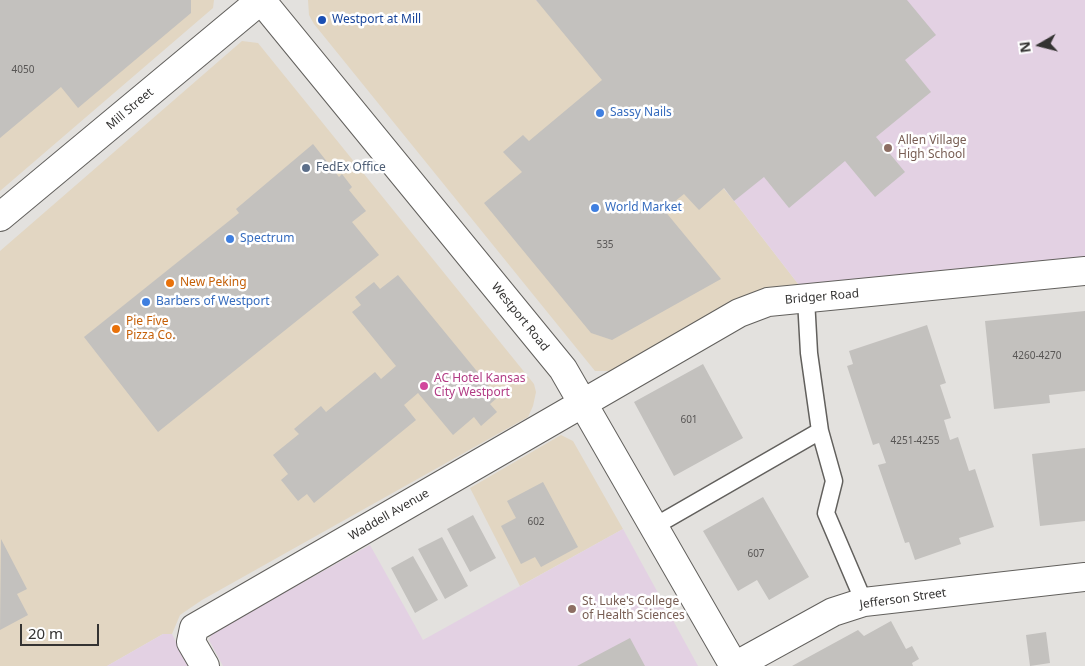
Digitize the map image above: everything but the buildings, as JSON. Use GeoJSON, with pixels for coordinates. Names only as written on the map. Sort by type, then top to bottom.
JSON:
{"type":"FeatureCollection","features":[{"type":"Feature","properties":{"kind":"street","name":"Mill Street"},"geometry":{"type":"LineString","coordinates":[[0,217],[261,0]]}},
{"type":"Feature","properties":{"kind":"street","name":"Westport Road"},"geometry":{"type":"LineString","coordinates":[[261,0],[563,369],[734,666]]}},
{"type":"Feature","properties":{"kind":"street","name":"Bridger Road"},"geometry":{"type":"LineString","coordinates":[[584,404],[739,313],[768,302],[1085,271]]}},
{"type":"Feature","properties":{"kind":"street","name":"Waddell Avenue"},"geometry":{"type":"LineString","coordinates":[[205,666],[191,642],[194,628],[584,404]]}},
{"type":"Feature","properties":{"kind":"street","name":"Jefferson Street"},"geometry":{"type":"LineString","coordinates":[[734,666],[833,612],[864,602],[1085,578]]}},
{"type":"Feature","properties":{"kind":"lane"},"geometry":{"type":"LineString","coordinates":[[806,298],[809,353],[820,432],[834,481],[826,513],[864,602]]}},
{"type":"Feature","properties":{"kind":"lane"},"geometry":{"type":"LineString","coordinates":[[655,526],[820,432]]}},
{"type":"Feature","properties":{"kind":"shaded area"},"geometry":{"type":"Polygon","coordinates":[[[0,0],[214,0],[213,8],[0,191],[0,0]]]}},
{"type":"Feature","properties":{"kind":"shaded area"},"geometry":{"type":"Polygon","coordinates":[[[308,0],[536,0],[644,92],[734,201],[802,289],[724,307],[612,371],[595,371],[314,24],[309,15],[308,0]]]}},
{"type":"Feature","properties":{"kind":"shaded area","name":"Allen Village High School"},"geometry":{"type":"Polygon","coordinates":[[[536,0],[1085,0],[1085,260],[802,289],[724,188],[536,0]]]}},
{"type":"Feature","properties":{"kind":"shaded area"},"geometry":{"type":"Polygon","coordinates":[[[242,41],[258,43],[534,384],[536,392],[533,406],[528,417],[202,600],[180,615],[172,634],[163,634],[107,666],[0,666],[0,251],[242,41]]]}},
{"type":"Feature","properties":{"kind":"shaded area"},"geometry":{"type":"Polygon","coordinates":[[[561,435],[573,441],[623,529],[520,586],[470,488],[561,435]]]}},
{"type":"Feature","properties":{"kind":"shaded area","name":"St. Luke's College of Health Sciences"},"geometry":{"type":"Polygon","coordinates":[[[623,529],[698,666],[223,666],[209,640],[212,633],[370,545],[423,640],[623,529]]]}},
{"type":"Feature","properties":{"kind":"shaded area"},"geometry":{"type":"Polygon","coordinates":[[[163,634],[172,634],[188,666],[107,666],[163,634]]]}},
{"type":"Feature","properties":{"kind":"place","name":"Westport at Mill"},"geometry":{"type":"Point","coordinates":[322,20]}},
{"type":"Feature","properties":{"kind":"place","name":"Sassy Nails"},"geometry":{"type":"Point","coordinates":[600,113]}},
{"type":"Feature","properties":{"kind":"place","name":"Allen Village High School"},"geometry":{"type":"Point","coordinates":[888,148]}},
{"type":"Feature","properties":{"kind":"place","name":"FedEx Office"},"geometry":{"type":"Point","coordinates":[306,168]}},
{"type":"Feature","properties":{"kind":"place","name":"World Market"},"geometry":{"type":"Point","coordinates":[595,208]}},
{"type":"Feature","properties":{"kind":"place","name":"Spectrum"},"geometry":{"type":"Point","coordinates":[230,239]}},
{"type":"Feature","properties":{"kind":"place","name":"New Peking"},"geometry":{"type":"Point","coordinates":[170,283]}},
{"type":"Feature","properties":{"kind":"place","name":"Barbers of Westport"},"geometry":{"type":"Point","coordinates":[146,302]}},
{"type":"Feature","properties":{"kind":"place","name":"Pie Five Pizza Co."},"geometry":{"type":"Point","coordinates":[116,329]}},
{"type":"Feature","properties":{"kind":"place","name":"AC Hotel Kansas City Westport"},"geometry":{"type":"Point","coordinates":[424,386]}},
{"type":"Feature","properties":{"kind":"place","name":"St. Luke's College of Health Sciences"},"geometry":{"type":"Point","coordinates":[572,609]}}]}
